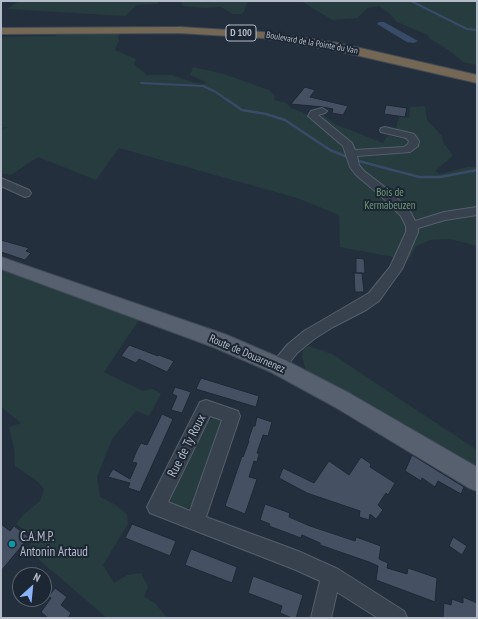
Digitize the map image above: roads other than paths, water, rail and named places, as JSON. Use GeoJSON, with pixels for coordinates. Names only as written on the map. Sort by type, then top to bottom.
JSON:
{"type":"FeatureCollection","features":[{"type":"Feature","properties":{"kind":"highway","name":"Boulevard de la Pointe du Van"},"geometry":{"type":"LineString","coordinates":[[1,25],[201,24],[280,30],[341,39],[477,72]]}},
{"type":"Feature","properties":{"kind":"highway","name":"Boulevard de la Pointe du Van"},"geometry":{"type":"LineString","coordinates":[[1,31],[179,30],[262,34],[331,46],[477,79]]}},
{"type":"Feature","properties":{"kind":"main road","name":"Route de Douarnenez"},"geometry":{"type":"LineString","coordinates":[[1,263],[220,341],[278,366],[342,400],[477,480]]}},
{"type":"Feature","properties":{"kind":"street"},"geometry":{"type":"LineString","coordinates":[[278,366],[292,349],[313,332],[361,306],[374,297],[401,259],[409,240],[412,226],[406,214],[386,194],[360,173],[345,142],[313,116],[314,113],[322,111]]}},
{"type":"Feature","properties":{"kind":"street"},"geometry":{"type":"LineString","coordinates":[[351,157],[406,150],[413,146],[414,141],[410,136],[385,130]]}},
{"type":"Feature","properties":{"kind":"street"},"geometry":{"type":"LineString","coordinates":[[1,182],[25,192]]}},
{"type":"Feature","properties":{"kind":"street"},"geometry":{"type":"LineString","coordinates":[[412,226],[444,216],[477,211]]}},
{"type":"Feature","properties":{"kind":"street","name":"Rue de Ty Roux"},"geometry":{"type":"LineString","coordinates":[[195,522],[232,416],[206,407],[156,507],[195,522],[298,561],[331,576],[397,618]]}},
{"type":"Feature","properties":{"kind":"street"},"geometry":{"type":"LineString","coordinates":[[322,618],[331,576]]}},
{"type":"Feature","properties":{"kind":"water"},"geometry":{"type":"Polygon","coordinates":[[[379,22],[384,22],[418,41],[414,43],[407,42],[377,24],[379,22]]]}},
{"type":"Feature","properties":{"kind":"waterway"},"geometry":{"type":"LineString","coordinates":[[411,1],[467,29],[477,30]]}},
{"type":"Feature","properties":{"kind":"waterway"},"geometry":{"type":"LineString","coordinates":[[141,83],[203,86],[216,92],[227,100]]}},
{"type":"Feature","properties":{"kind":"waterway"},"geometry":{"type":"LineString","coordinates":[[226,99],[242,110],[266,114],[285,120],[330,150],[350,158]]}},
{"type":"Feature","properties":{"kind":"waterway"},"geometry":{"type":"LineString","coordinates":[[355,160],[419,177],[440,177],[477,170]]}},
{"type":"Feature","properties":{"kind":"place","name":"C.A.M.P. Antonin Artaud"},"geometry":{"type":"Point","coordinates":[12,544]}},
{"type":"Feature","properties":{"kind":"park label","name":"Bois de Kermabeuzen"},"geometry":{"type":"Point","coordinates":[390,199]}}]}
